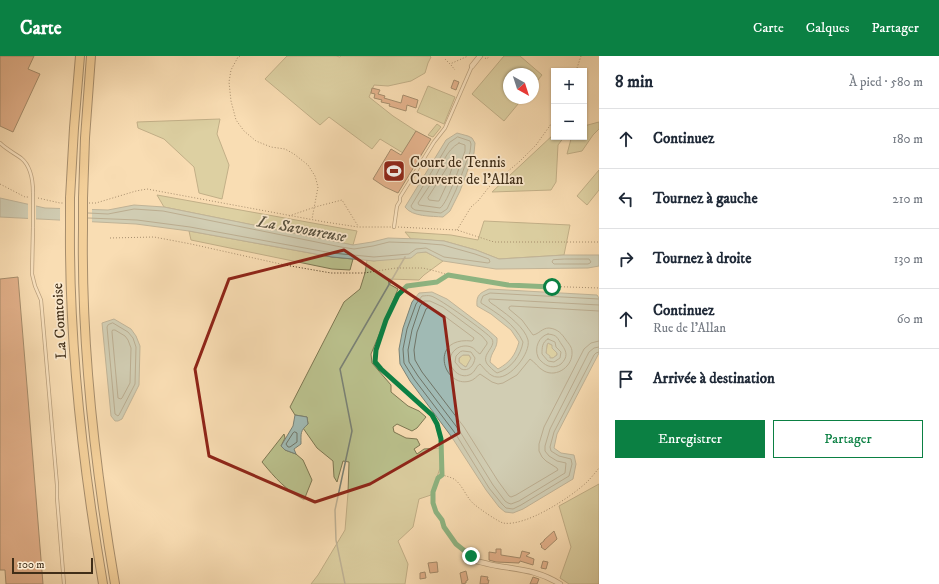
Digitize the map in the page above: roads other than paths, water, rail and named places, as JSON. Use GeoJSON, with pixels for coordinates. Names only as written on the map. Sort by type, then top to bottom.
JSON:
{"type":"FeatureCollection","features":[{"type":"Feature","properties":{"kind":"highway","name":"La Comtoise"},"geometry":{"type":"LineString","coordinates":[[80,56],[69,201],[70,254],[78,398],[89,494],[103,584]]}},
{"type":"Feature","properties":{"kind":"highway","name":"La Comtoise"},"geometry":{"type":"LineString","coordinates":[[91,56],[84,138],[86,201],[83,229],[83,292],[90,398],[101,491],[115,584]]}},
{"type":"Feature","properties":{"kind":"highway"},"geometry":{"type":"LineString","coordinates":[[84,138],[97,56]]}},
{"type":"Feature","properties":{"kind":"street"},"geometry":{"type":"LineString","coordinates":[[472,66],[480,56]]}},
{"type":"Feature","properties":{"kind":"street"},"geometry":{"type":"LineString","coordinates":[[476,562],[541,574],[560,584]]}},
{"type":"Feature","properties":{"kind":"lane"},"geometry":{"type":"LineString","coordinates":[[394,227],[396,206],[400,200],[400,197],[444,128],[472,66]]}},
{"type":"Feature","properties":{"kind":"lane"},"geometry":{"type":"LineString","coordinates":[[0,143],[22,159],[30,171],[33,181],[32,274],[34,286],[41,300],[64,584]]}},
{"type":"Feature","properties":{"kind":"water"},"geometry":{"type":"Polygon","coordinates":[[[457,133],[472,138],[475,143],[474,153],[460,191],[450,211],[443,217],[412,213],[405,207],[446,140],[457,133]]]}},
{"type":"Feature","properties":{"kind":"water","name":"La Savoureuse"},"geometry":{"type":"Polygon","coordinates":[[[0,198],[45,208],[108,210],[134,205],[164,207],[353,245],[388,238],[444,241],[476,250],[499,259],[564,255],[599,255],[599,266],[588,268],[496,269],[443,261],[426,252],[417,253],[411,258],[374,261],[332,257],[189,231],[136,224],[0,217],[0,198]]]}},
{"type":"Feature","properties":{"kind":"water"},"geometry":{"type":"Polygon","coordinates":[[[489,289],[597,295],[599,298],[599,353],[557,434],[554,448],[561,453],[574,455],[576,464],[573,479],[523,509],[513,513],[505,512],[499,507],[486,490],[451,436],[410,381],[400,364],[399,349],[403,328],[412,302],[419,293],[432,292],[447,299],[497,338],[490,362],[498,369],[506,364],[514,355],[519,342],[511,330],[491,314],[477,306],[478,297],[481,293],[489,289]],[[548,343],[546,353],[550,356],[550,358],[553,358],[557,355],[557,353],[552,348],[552,345],[548,343]],[[463,355],[459,358],[459,362],[466,367],[471,358],[469,355],[463,355]]]}},
{"type":"Feature","properties":{"kind":"water"},"geometry":{"type":"Polygon","coordinates":[[[114,319],[131,329],[140,346],[139,385],[122,419],[118,421],[115,421],[111,416],[102,323],[114,319]]]}},
{"type":"Feature","properties":{"kind":"water"},"geometry":{"type":"Polygon","coordinates":[[[295,415],[307,417],[308,424],[302,432],[301,444],[294,449],[296,454],[285,450],[281,446],[293,426],[295,415]]]}},
{"type":"Feature","properties":{"kind":"waterway"},"geometry":{"type":"LineString","coordinates":[[345,584],[336,540],[335,510],[352,431],[340,369],[405,257]]}},
{"type":"Feature","properties":{"kind":"place","name":"Court de Tennis Couverts de l'Allan"},"geometry":{"type":"Point","coordinates":[394,171]}}]}
